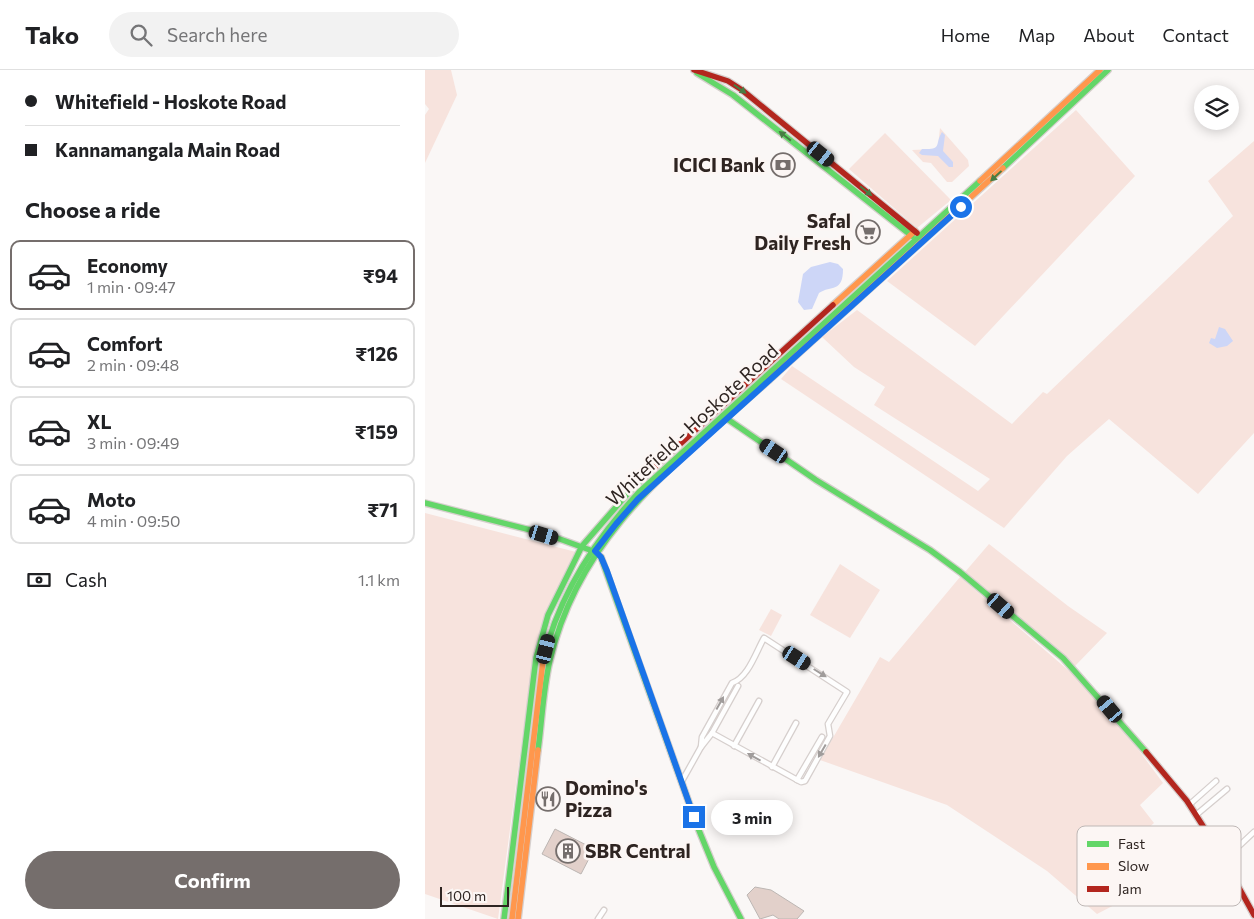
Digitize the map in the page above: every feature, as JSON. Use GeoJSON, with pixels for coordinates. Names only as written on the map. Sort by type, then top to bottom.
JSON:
{"type":"FeatureCollection","features":[{"type":"Feature","properties":{"kind":"street"},"geometry":{"type":"LineString","coordinates":[[695,70],[733,95],[884,210]]}},
{"type":"Feature","properties":{"kind":"street"},"geometry":{"type":"LineString","coordinates":[[503,919],[536,658],[548,615],[582,546],[631,491],[716,410],[917,237],[742,90],[728,81],[695,70]]}},
{"type":"Feature","properties":{"kind":"street","name":"Whitefield - Hoskote Road"},"geometry":{"type":"LineString","coordinates":[[512,919],[543,660],[563,599],[593,550],[638,499],[724,417],[1100,70]]}},
{"type":"Feature","properties":{"kind":"street","name":"Whitefield - Hoskote Road"},"geometry":{"type":"LineString","coordinates":[[917,237],[1032,143],[1108,70]]}},
{"type":"Feature","properties":{"kind":"street"},"geometry":{"type":"LineString","coordinates":[[716,410],[816,480],[930,550],[1063,658],[1086,682],[1189,805],[1203,826]]}},
{"type":"Feature","properties":{"kind":"street"},"geometry":{"type":"LineString","coordinates":[[425,503],[582,546],[593,550],[601,557],[714,867],[741,919]]}},
{"type":"Feature","properties":{"kind":"street","name":"Whitefield - Hoskote Road"},"geometry":{"type":"LineString","coordinates":[[518,919],[549,662],[555,638],[569,601],[593,550]]}},
{"type":"Feature","properties":{"kind":"street"},"geometry":{"type":"LineString","coordinates":[[701,747],[702,737],[728,689],[732,683],[738,681],[743,676],[764,638],[847,692],[828,724],[830,736],[805,780],[797,780],[712,734]]}},
{"type":"Feature","properties":{"kind":"street"},"geometry":{"type":"LineString","coordinates":[[682,781],[701,747],[712,734],[738,686]]}},
{"type":"Feature","properties":{"kind":"street"},"geometry":{"type":"LineString","coordinates":[[734,746],[759,701]]}},
{"type":"Feature","properties":{"kind":"street"},"geometry":{"type":"LineString","coordinates":[[772,767],[796,723]]}},
{"type":"Feature","properties":{"kind":"street"},"geometry":{"type":"LineString","coordinates":[[797,780],[822,737]]}},
{"type":"Feature","properties":{"kind":"street"},"geometry":{"type":"LineString","coordinates":[[1189,805],[1216,781]]}},
{"type":"Feature","properties":{"kind":"street"},"geometry":{"type":"LineString","coordinates":[[1196,815],[1227,789]]}},
{"type":"Feature","properties":{"kind":"street"},"geometry":{"type":"LineString","coordinates":[[1241,844],[1254,832]]}},
{"type":"Feature","properties":{"kind":"street"},"geometry":{"type":"LineString","coordinates":[[1241,891],[1254,915]]}},
{"type":"Feature","properties":{"kind":"street"},"geometry":{"type":"LineString","coordinates":[[598,919],[604,910]]}},
{"type":"Feature","properties":{"kind":"shaded area"},"geometry":{"type":"Polygon","coordinates":[[[425,70],[451,70],[457,95],[425,163],[425,115],[429,109],[425,104],[425,70]]]}},
{"type":"Feature","properties":{"kind":"shaded area"},"geometry":{"type":"Polygon","coordinates":[[[1076,110],[1135,176],[975,346],[887,281],[1076,110]]]}},
{"type":"Feature","properties":{"kind":"shaded area"},"geometry":{"type":"Polygon","coordinates":[[[940,128],[968,160],[969,166],[952,182],[947,182],[931,163],[923,162],[912,150],[934,149],[938,146],[940,128]]]}},
{"type":"Feature","properties":{"kind":"shaded area"},"geometry":{"type":"Polygon","coordinates":[[[885,133],[951,200],[917,228],[849,169],[885,133]]]}},
{"type":"Feature","properties":{"kind":"shaded area"},"geometry":{"type":"Polygon","coordinates":[[[1254,141],[1254,433],[1198,494],[1109,419],[1067,456],[1004,528],[781,379],[792,366],[978,491],[990,479],[874,405],[885,387],[854,367],[822,337],[857,310],[1012,424],[1043,392],[1047,394],[1233,216],[1208,181],[1254,141]]]}},
{"type":"Feature","properties":{"kind":"shaded area"},"geometry":{"type":"Polygon","coordinates":[[[425,513],[576,552],[545,616],[533,657],[498,919],[425,894],[425,513]]]}},
{"type":"Feature","properties":{"kind":"shaded area"},"geometry":{"type":"Polygon","coordinates":[[[989,544],[1068,606],[1107,633],[1075,666],[965,572],[989,544]]]}},
{"type":"Feature","properties":{"kind":"shaded area"},"geometry":{"type":"Polygon","coordinates":[[[840,564],[880,590],[850,638],[810,615],[840,564]]]}},
{"type":"Feature","properties":{"kind":"shaded area"},"geometry":{"type":"Polygon","coordinates":[[[960,577],[1075,676],[1132,741],[1163,783],[1140,805],[1154,823],[1151,826],[1077,826],[1077,897],[1047,871],[947,805],[820,760],[880,657],[889,662],[960,577]]]}},
{"type":"Feature","properties":{"kind":"shaded area"},"geometry":{"type":"Polygon","coordinates":[[[771,609],[782,615],[771,636],[759,630],[771,609]]]}},
{"type":"Feature","properties":{"kind":"shaded area"},"geometry":{"type":"Polygon","coordinates":[[[1088,906],[1112,906],[1097,914],[1088,906]]]}},
{"type":"Feature","properties":{"kind":"water"},"geometry":{"type":"Polygon","coordinates":[[[942,132],[945,135],[943,151],[953,162],[953,167],[949,167],[938,156],[922,155],[919,153],[922,149],[933,149],[937,146],[942,132]]]}},
{"type":"Feature","properties":{"kind":"water"},"geometry":{"type":"Polygon","coordinates":[[[830,262],[838,264],[843,269],[841,282],[835,287],[819,293],[812,309],[804,310],[798,302],[803,274],[811,267],[830,262]]]}},
{"type":"Feature","properties":{"kind":"water"},"geometry":{"type":"Polygon","coordinates":[[[1219,327],[1225,329],[1233,341],[1227,346],[1217,348],[1209,343],[1211,338],[1215,339],[1219,327]]]}},
{"type":"Feature","properties":{"kind":"building","name":"SBR Central"},"geometry":{"type":"Polygon","coordinates":[[[555,829],[594,849],[581,874],[542,854],[555,829]]]}},
{"type":"Feature","properties":{"kind":"building"},"geometry":{"type":"Polygon","coordinates":[[[755,887],[771,890],[804,911],[797,919],[779,919],[773,915],[760,919],[747,895],[755,887]]]}},
{"type":"Feature","properties":{"kind":"traffic: fast"},"geometry":{"type":"LineString","coordinates":[[1003,168],[1108,70]]}},
{"type":"Feature","properties":{"kind":"traffic: fast"},"geometry":{"type":"LineString","coordinates":[[697,73],[733,95],[912,236]]}},
{"type":"Feature","properties":{"kind":"traffic: fast"},"geometry":{"type":"LineString","coordinates":[[543,661],[558,614],[568,592],[607,530],[639,492],[980,181]]}},
{"type":"Feature","properties":{"kind":"traffic: fast"},"geometry":{"type":"LineString","coordinates":[[538,750],[550,660],[564,615],[584,574],[608,537],[636,503],[667,471],[769,380]]}},
{"type":"Feature","properties":{"kind":"traffic: fast"},"geometry":{"type":"LineString","coordinates":[[723,416],[816,480],[930,550],[960,572],[1063,658],[1146,752]]}},
{"type":"Feature","properties":{"kind":"traffic: fast"},"geometry":{"type":"LineString","coordinates":[[504,919],[536,658],[548,615],[582,546],[630,491],[656,466]]}},
{"type":"Feature","properties":{"kind":"traffic: fast"},"geometry":{"type":"LineString","coordinates":[[425,503],[546,534],[590,550],[601,557],[698,828],[714,867],[741,919]]}},
{"type":"Feature","properties":{"kind":"traffic: slow"},"geometry":{"type":"LineString","coordinates":[[980,181],[1100,70]]}},
{"type":"Feature","properties":{"kind":"traffic: slow"},"geometry":{"type":"LineString","coordinates":[[769,380],[1003,168]]}},
{"type":"Feature","properties":{"kind":"traffic: slow"},"geometry":{"type":"LineString","coordinates":[[833,305],[915,231]]}},
{"type":"Feature","properties":{"kind":"traffic: slow"},"geometry":{"type":"LineString","coordinates":[[512,919],[543,661]]}},
{"type":"Feature","properties":{"kind":"traffic: slow"},"geometry":{"type":"LineString","coordinates":[[518,919],[538,750]]}},
{"type":"Feature","properties":{"kind":"traffic: jam"},"geometry":{"type":"LineString","coordinates":[[694,70],[728,81],[742,90],[917,233]]}},
{"type":"Feature","properties":{"kind":"traffic: jam"},"geometry":{"type":"LineString","coordinates":[[656,466],[833,305]]}},
{"type":"Feature","properties":{"kind":"traffic: jam"},"geometry":{"type":"LineString","coordinates":[[1146,752],[1187,801],[1203,826]]}},
{"type":"Feature","properties":{"kind":"traffic: jam"},"geometry":{"type":"LineString","coordinates":[[1241,891],[1254,915]]}},
{"type":"Feature","properties":{"kind":"place","name":"ICICI Bank"},"geometry":{"type":"Point","coordinates":[783,165]}},
{"type":"Feature","properties":{"kind":"place","name":"Safal Daily Fresh"},"geometry":{"type":"Point","coordinates":[868,232]}},
{"type":"Feature","properties":{"kind":"place","name":"Domino's Pizza"},"geometry":{"type":"Point","coordinates":[548,799]}},
{"type":"Feature","properties":{"kind":"place","name":"SBR Central"},"geometry":{"type":"Point","coordinates":[568,851]}},
{"type":"Feature","properties":{"kind":"route"},"geometry":{"type":"LineString","coordinates":[[694,817],[607,571],[601,557],[595,551],[638,499],[961,207]]}}]}
